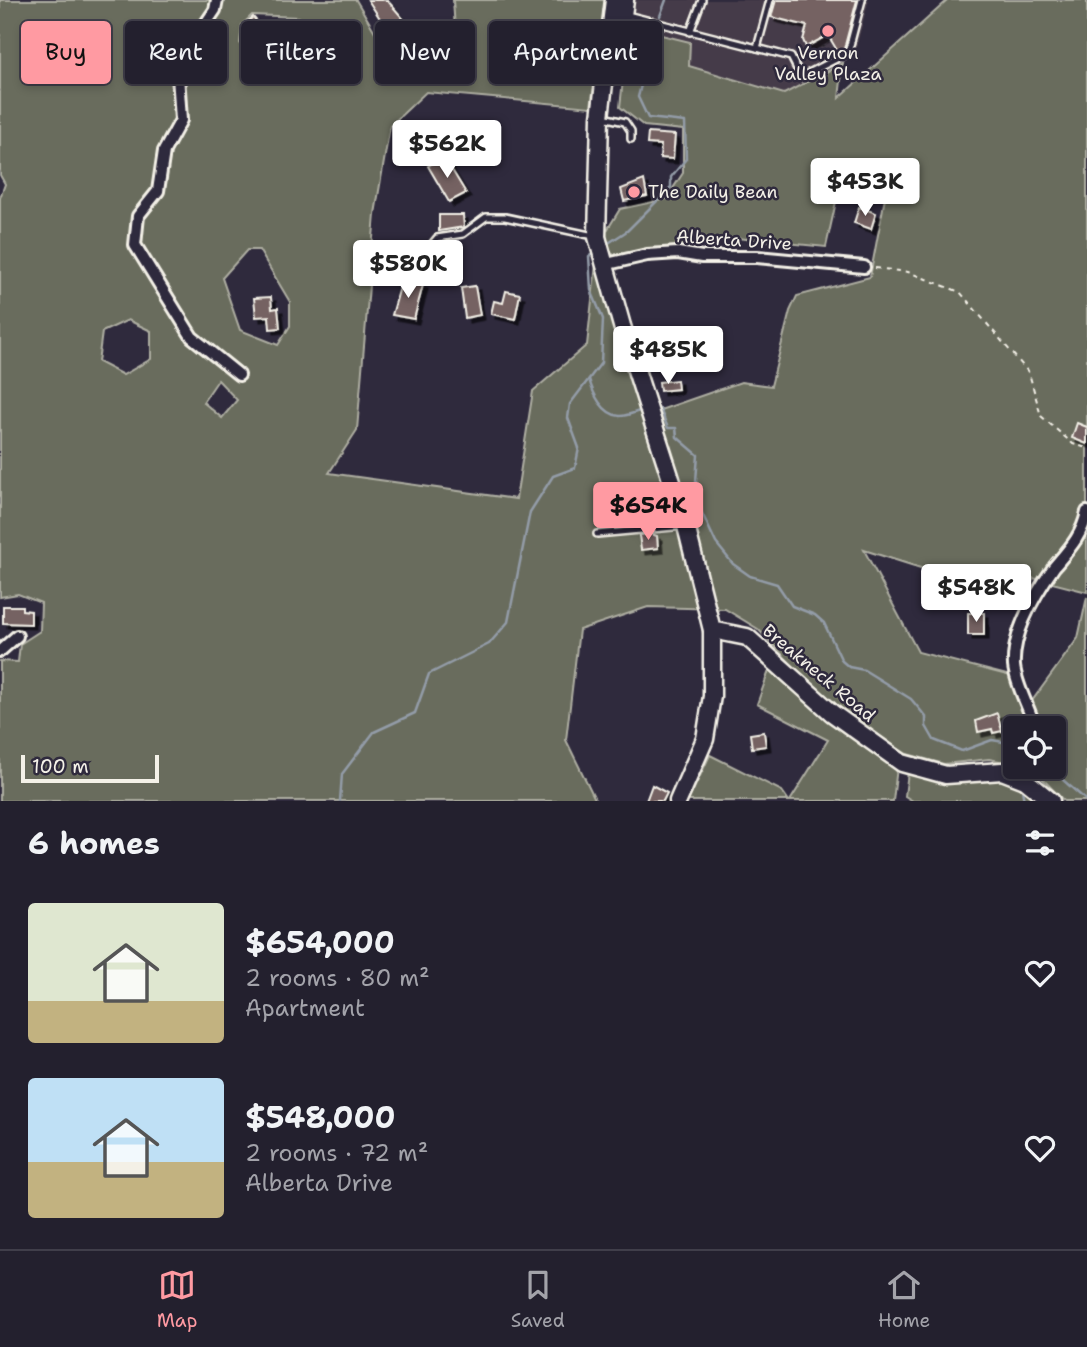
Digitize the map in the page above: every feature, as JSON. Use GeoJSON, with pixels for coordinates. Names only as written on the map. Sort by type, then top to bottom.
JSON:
{"type":"FeatureCollection","features":[{"type":"Feature","properties":{"kind":"main road"},"geometry":{"type":"LineString","coordinates":[[614,0],[597,189],[597,237],[603,265],[686,526],[712,630],[712,696],[705,739],[678,801]]}},
{"type":"Feature","properties":{"kind":"main road"},"geometry":{"type":"LineString","coordinates":[[605,117],[624,7]]}},
{"type":"Feature","properties":{"kind":"main road","name":"Breakneck Road"},"geometry":{"type":"LineString","coordinates":[[712,630],[747,637],[832,713],[902,763],[946,775],[1003,771]]}},
{"type":"Feature","properties":{"kind":"main road","name":"Breakneck Road"},"geometry":{"type":"LineString","coordinates":[[1034,779],[1051,801]]}},
{"type":"Feature","properties":{"kind":"street"},"geometry":{"type":"LineString","coordinates":[[217,0],[215,10],[181,60],[178,75],[181,120],[164,151],[158,191],[138,216],[135,245],[192,337],[239,375]]}},
{"type":"Feature","properties":{"kind":"street","name":"Alberta Drive"},"geometry":{"type":"LineString","coordinates":[[603,265],[624,258],[678,253],[702,257],[757,257],[864,267]]}},
{"type":"Feature","properties":{"kind":"street"},"geometry":{"type":"LineString","coordinates":[[1031,716],[1014,667],[1017,643],[1029,608],[1055,566],[1073,546],[1083,528],[1087,512]]}},
{"type":"Feature","properties":{"kind":"street"},"geometry":{"type":"LineString","coordinates":[[0,651],[18,636]]}},
{"type":"Feature","properties":{"kind":"lane"},"geometry":{"type":"LineString","coordinates":[[690,32],[702,0]]}},
{"type":"Feature","properties":{"kind":"lane"},"geometry":{"type":"LineString","coordinates":[[757,48],[770,0]]}},
{"type":"Feature","properties":{"kind":"lane"},"geometry":{"type":"LineString","coordinates":[[624,7],[690,32],[791,57],[801,77],[848,53],[862,0]]}},
{"type":"Feature","properties":{"kind":"lane"},"geometry":{"type":"LineString","coordinates":[[605,117],[625,122],[631,131],[631,139]]}},
{"type":"Feature","properties":{"kind":"lane"},"geometry":{"type":"LineString","coordinates":[[422,256],[437,238],[463,234],[486,217],[505,217],[597,237]]}},
{"type":"Feature","properties":{"kind":"lane"},"geometry":{"type":"LineString","coordinates":[[597,534],[686,526]]}},
{"type":"Feature","properties":{"kind":"path"},"geometry":{"type":"LineString","coordinates":[[864,267],[908,272],[960,292],[1030,373],[1041,416],[1073,444],[1087,447]]}},
{"type":"Feature","properties":{"kind":"shaded area"},"geometry":{"type":"Polygon","coordinates":[[[632,0],[869,0],[855,52],[843,63],[784,94],[689,65],[662,48],[662,21],[630,21],[632,0]]]}},
{"type":"Feature","properties":{"kind":"green space"},"geometry":{"type":"Polygon","coordinates":[[[0,0],[356,0],[375,32],[375,84],[475,84],[475,21],[454,21],[453,0],[605,0],[602,21],[489,21],[489,84],[594,84],[591,107],[426,92],[390,126],[375,214],[357,430],[329,473],[516,499],[533,391],[587,345],[596,264],[643,416],[741,382],[771,386],[790,311],[797,296],[870,277],[887,187],[841,179],[826,247],[736,238],[608,255],[606,232],[620,209],[666,199],[683,173],[683,130],[644,126],[620,107],[623,84],[662,84],[662,35],[690,42],[689,66],[784,94],[843,63],[839,98],[948,0],[1087,0],[1087,592],[1033,578],[1028,602],[864,550],[918,652],[1011,676],[1024,716],[1003,716],[1003,762],[989,759],[944,764],[907,754],[834,709],[758,629],[725,609],[648,607],[579,630],[566,740],[596,801],[0,801],[0,661],[18,662],[20,644],[40,631],[41,603],[18,594],[0,597],[0,198],[5,184],[0,175],[0,0]],[[247,250],[222,278],[240,330],[278,345],[290,326],[290,302],[259,250],[247,250]],[[128,320],[102,332],[98,362],[123,375],[151,359],[151,331],[128,320]],[[218,380],[203,402],[222,418],[237,400],[218,380]]]}},
{"type":"Feature","properties":{"kind":"green space"},"geometry":{"type":"Polygon","coordinates":[[[1087,597],[1087,801],[1064,801],[1043,779],[1066,779],[1066,716],[1036,716],[1032,701],[1078,638],[1087,597]]]}},
{"type":"Feature","properties":{"kind":"green space"},"geometry":{"type":"Polygon","coordinates":[[[770,668],[834,723],[897,767],[893,801],[790,801],[828,740],[757,704],[770,668]]]}},
{"type":"Feature","properties":{"kind":"green space"},"geometry":{"type":"Polygon","coordinates":[[[710,755],[782,791],[789,801],[688,801],[710,755]]]}},
{"type":"Feature","properties":{"kind":"green space"},"geometry":{"type":"Polygon","coordinates":[[[908,772],[941,781],[1005,781],[1043,801],[913,801],[905,796],[908,772]]]}},
{"type":"Feature","properties":{"kind":"building"},"geometry":{"type":"Polygon","coordinates":[[[368,0],[387,0],[405,21],[382,21],[368,0]]]}},
{"type":"Feature","properties":{"kind":"building","name":"Vernon Valley Plaza"},"geometry":{"type":"Polygon","coordinates":[[[776,0],[857,0],[844,49],[838,52],[828,35],[806,47],[803,40],[807,26],[771,17],[776,0]]]}},
{"type":"Feature","properties":{"kind":"building"},"geometry":{"type":"Polygon","coordinates":[[[648,133],[675,135],[673,159],[660,158],[661,145],[647,144],[648,133]]]}},
{"type":"Feature","properties":{"kind":"building"},"geometry":{"type":"Polygon","coordinates":[[[444,157],[466,193],[449,202],[428,166],[444,157]]]}},
{"type":"Feature","properties":{"kind":"building","name":"The Daily Bean"},"geometry":{"type":"Polygon","coordinates":[[[644,180],[647,196],[624,201],[621,189],[644,180]]]}},
{"type":"Feature","properties":{"kind":"building"},"geometry":{"type":"Polygon","coordinates":[[[859,207],[876,213],[871,229],[854,223],[859,207]]]}},
{"type":"Feature","properties":{"kind":"building"},"geometry":{"type":"Polygon","coordinates":[[[439,215],[463,215],[464,227],[439,231],[439,215]]]}},
{"type":"Feature","properties":{"kind":"building"},"geometry":{"type":"Polygon","coordinates":[[[402,280],[423,285],[414,319],[392,315],[402,280]]]}},
{"type":"Feature","properties":{"kind":"building"},"geometry":{"type":"Polygon","coordinates":[[[475,286],[480,315],[465,318],[461,288],[475,286]]]}},
{"type":"Feature","properties":{"kind":"building"},"geometry":{"type":"Polygon","coordinates":[[[506,291],[520,294],[515,319],[491,314],[494,301],[503,303],[506,291]]]}},
{"type":"Feature","properties":{"kind":"building"},"geometry":{"type":"Polygon","coordinates":[[[271,297],[272,309],[278,308],[280,328],[270,329],[269,316],[256,317],[254,298],[271,297]]]}},
{"type":"Feature","properties":{"kind":"building"},"geometry":{"type":"Polygon","coordinates":[[[677,380],[678,389],[660,391],[659,382],[677,380]]]}},
{"type":"Feature","properties":{"kind":"building"},"geometry":{"type":"Polygon","coordinates":[[[1077,423],[1087,427],[1087,444],[1072,438],[1077,423]]]}},
{"type":"Feature","properties":{"kind":"building"},"geometry":{"type":"Polygon","coordinates":[[[639,535],[657,536],[658,548],[641,550],[639,535]]]}},
{"type":"Feature","properties":{"kind":"building"},"geometry":{"type":"Polygon","coordinates":[[[3,606],[22,606],[22,610],[31,611],[31,624],[3,623],[3,606]]]}},
{"type":"Feature","properties":{"kind":"building"},"geometry":{"type":"Polygon","coordinates":[[[968,613],[984,613],[984,635],[968,635],[968,613]]]}},
{"type":"Feature","properties":{"kind":"building"},"geometry":{"type":"Polygon","coordinates":[[[997,713],[1002,731],[993,733],[992,729],[978,732],[976,721],[997,713]]]}},
{"type":"Feature","properties":{"kind":"building"},"geometry":{"type":"Polygon","coordinates":[[[764,732],[766,746],[752,748],[750,734],[764,732]]]}},
{"type":"Feature","properties":{"kind":"building"},"geometry":{"type":"Polygon","coordinates":[[[652,785],[667,793],[663,801],[646,801],[652,785]]]}},
{"type":"Feature","properties":{"kind":"waterway"},"geometry":{"type":"LineString","coordinates":[[660,16],[666,0]]}},
{"type":"Feature","properties":{"kind":"waterway"},"geometry":{"type":"LineString","coordinates":[[607,244],[627,231],[671,187],[671,177],[686,159],[685,122],[648,118],[638,97],[641,84]]}},
{"type":"Feature","properties":{"kind":"waterway"},"geometry":{"type":"LineString","coordinates":[[340,801],[342,774],[374,732],[415,713],[429,674],[489,644],[508,622],[530,512],[553,476],[575,468],[579,448],[568,418],[570,404],[601,363],[603,319],[591,290],[589,256],[593,254]]}},
{"type":"Feature","properties":{"kind":"waterway"},"geometry":{"type":"LineString","coordinates":[[589,379],[596,397],[604,408],[614,415],[628,415],[642,410]]}},
{"type":"Feature","properties":{"kind":"waterway"},"geometry":{"type":"LineString","coordinates":[[656,409],[660,409],[668,428],[676,428],[677,437],[698,455],[696,481],[702,513],[716,543],[733,564],[750,576],[777,584],[792,606],[815,615],[824,623],[842,661],[849,667],[864,670],[911,699],[926,717],[926,726],[934,740],[962,751],[992,740],[1003,742]]}},
{"type":"Feature","properties":{"kind":"waterway"},"geometry":{"type":"LineString","coordinates":[[1062,779],[1087,801]]}},
{"type":"Feature","properties":{"kind":"waterway"},"geometry":{"type":"LineString","coordinates":[[1021,784],[1024,801]]}},
{"type":"Feature","properties":{"kind":"place","name":"Vernon Valley Plaza"},"geometry":{"type":"Point","coordinates":[828,31]}},
{"type":"Feature","properties":{"kind":"place","name":"The Daily Bean"},"geometry":{"type":"Point","coordinates":[634,192]}}]}
